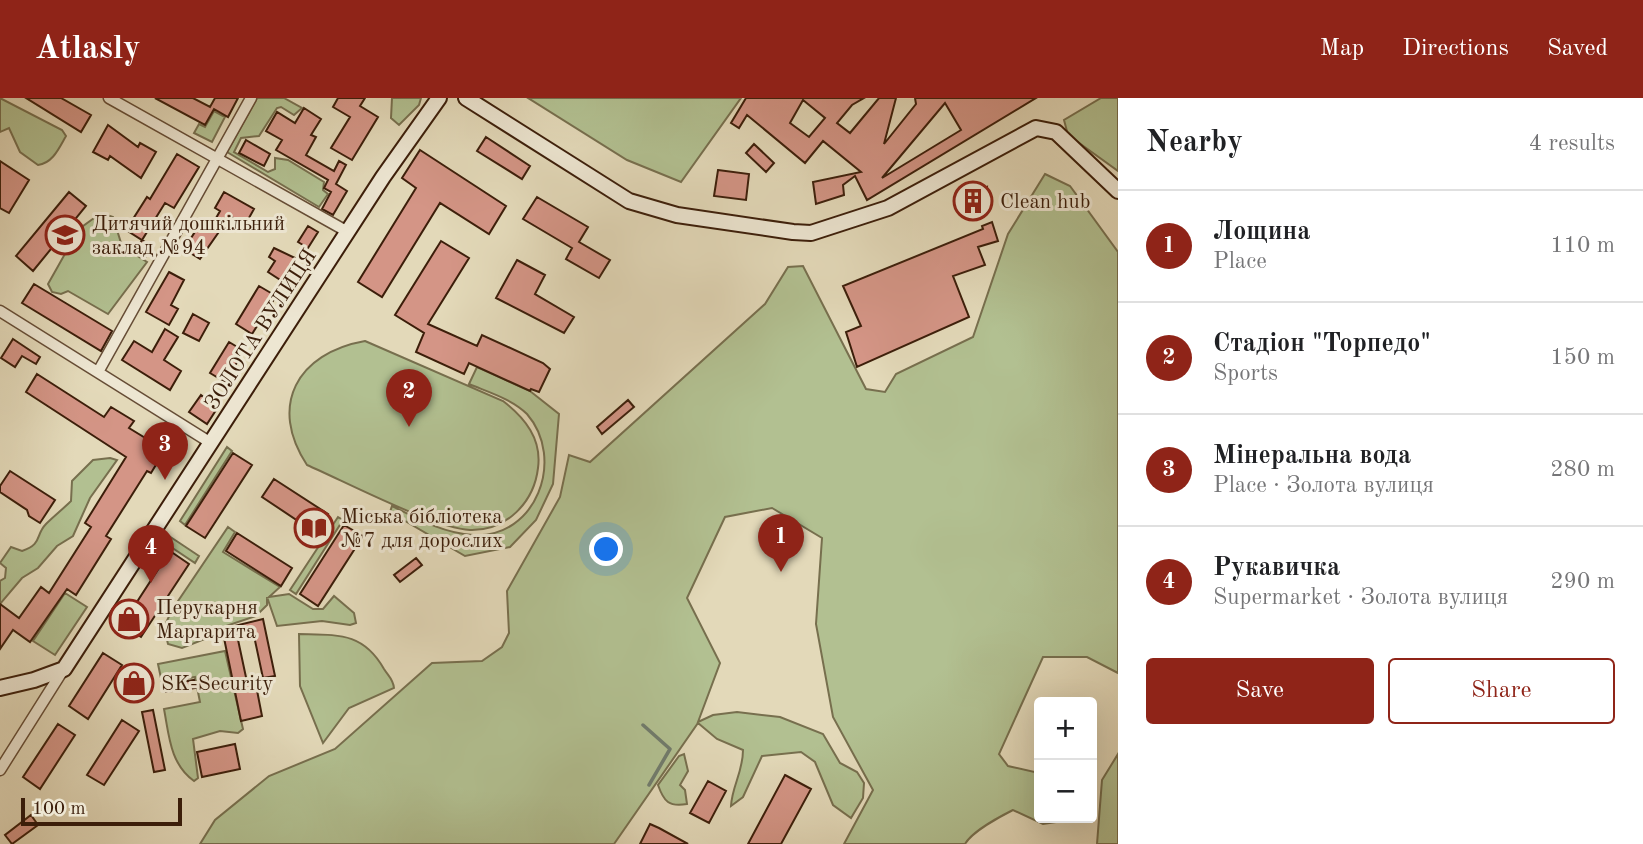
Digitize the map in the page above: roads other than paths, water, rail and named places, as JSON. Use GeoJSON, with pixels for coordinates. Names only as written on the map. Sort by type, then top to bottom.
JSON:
{"type":"FeatureCollection","features":[{"type":"Feature","properties":{"kind":"street"},"geometry":{"type":"LineString","coordinates":[[109,98],[348,232]]}},
{"type":"Feature","properties":{"kind":"street"},"geometry":{"type":"LineString","coordinates":[[98,372],[251,98]]}},
{"type":"Feature","properties":{"kind":"street","name":"ЗОЛОТА ВУЛИЦЯ"},"geometry":{"type":"LineString","coordinates":[[64,668],[348,232],[439,98]]}},
{"type":"Feature","properties":{"kind":"street"},"geometry":{"type":"LineString","coordinates":[[466,98],[629,201],[677,215],[726,224],[811,233],[888,208],[1036,128],[1056,132],[1118,191]]}},
{"type":"Feature","properties":{"kind":"street"},"geometry":{"type":"LineString","coordinates":[[0,311],[211,443]]}},
{"type":"Feature","properties":{"kind":"street"},"geometry":{"type":"LineString","coordinates":[[0,688],[34,680],[64,668]]}},
{"type":"Feature","properties":{"kind":"street"},"geometry":{"type":"LineString","coordinates":[[0,770],[64,668]]}},
{"type":"Feature","properties":{"kind":"waterway"},"geometry":{"type":"LineString","coordinates":[[643,725],[670,749],[649,785]]}},
{"type":"Feature","properties":{"kind":"place","name":"Clean hub"},"geometry":{"type":"Point","coordinates":[973,201]}},
{"type":"Feature","properties":{"kind":"place","name":"Дитячий дошкільний заклад №94"},"geometry":{"type":"Point","coordinates":[65,235]}},
{"type":"Feature","properties":{"kind":"place","name":"Стадіон \"Торпедо\""},"geometry":{"type":"Point","coordinates":[409,427]}},
{"type":"Feature","properties":{"kind":"place","name":"Мінеральна вода"},"geometry":{"type":"Point","coordinates":[165,480]}},
{"type":"Feature","properties":{"kind":"place","name":"Міська бібліотека №7 для дорослих"},"geometry":{"type":"Point","coordinates":[314,528]}},
{"type":"Feature","properties":{"kind":"place","name":"Лощина"},"geometry":{"type":"Point","coordinates":[781,572]}},
{"type":"Feature","properties":{"kind":"place","name":"Рукавичка"},"geometry":{"type":"Point","coordinates":[151,583]}},
{"type":"Feature","properties":{"kind":"place","name":"Перукарня Маргарита"},"geometry":{"type":"Point","coordinates":[129,619]}},
{"type":"Feature","properties":{"kind":"place","name":"SK-Security"},"geometry":{"type":"Point","coordinates":[134,683]}}]}
